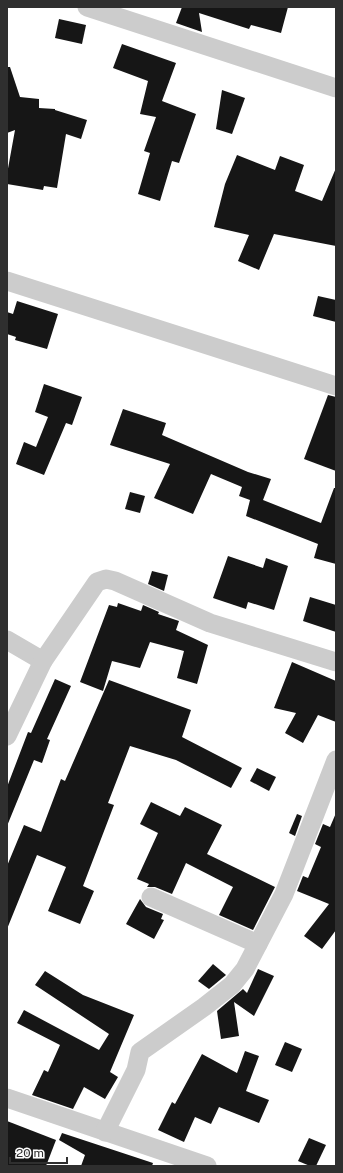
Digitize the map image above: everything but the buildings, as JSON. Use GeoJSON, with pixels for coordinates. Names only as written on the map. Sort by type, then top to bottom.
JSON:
{"type":"FeatureCollection","features":[{"type":"Feature","properties":{"kind":"street"},"geometry":{"type":"LineString","coordinates":[[87,7],[336,88]]}},
{"type":"Feature","properties":{"kind":"street"},"geometry":{"type":"LineString","coordinates":[[7,282],[336,386]]}},
{"type":"Feature","properties":{"kind":"street"},"geometry":{"type":"LineString","coordinates":[[7,736],[43,661],[97,582],[106,579],[115,581],[210,622],[336,662]]}},
{"type":"Feature","properties":{"kind":"street"},"geometry":{"type":"LineString","coordinates":[[7,640],[43,661]]}},
{"type":"Feature","properties":{"kind":"street"},"geometry":{"type":"LineString","coordinates":[[105,1132],[136,1070],[140,1052],[204,1007],[232,985],[245,969],[284,894],[336,760]]}},
{"type":"Feature","properties":{"kind":"street"},"geometry":{"type":"LineString","coordinates":[[151,897],[258,944]]}},
{"type":"Feature","properties":{"kind":"street"},"geometry":{"type":"LineString","coordinates":[[7,1098],[207,1166]]}}]}
